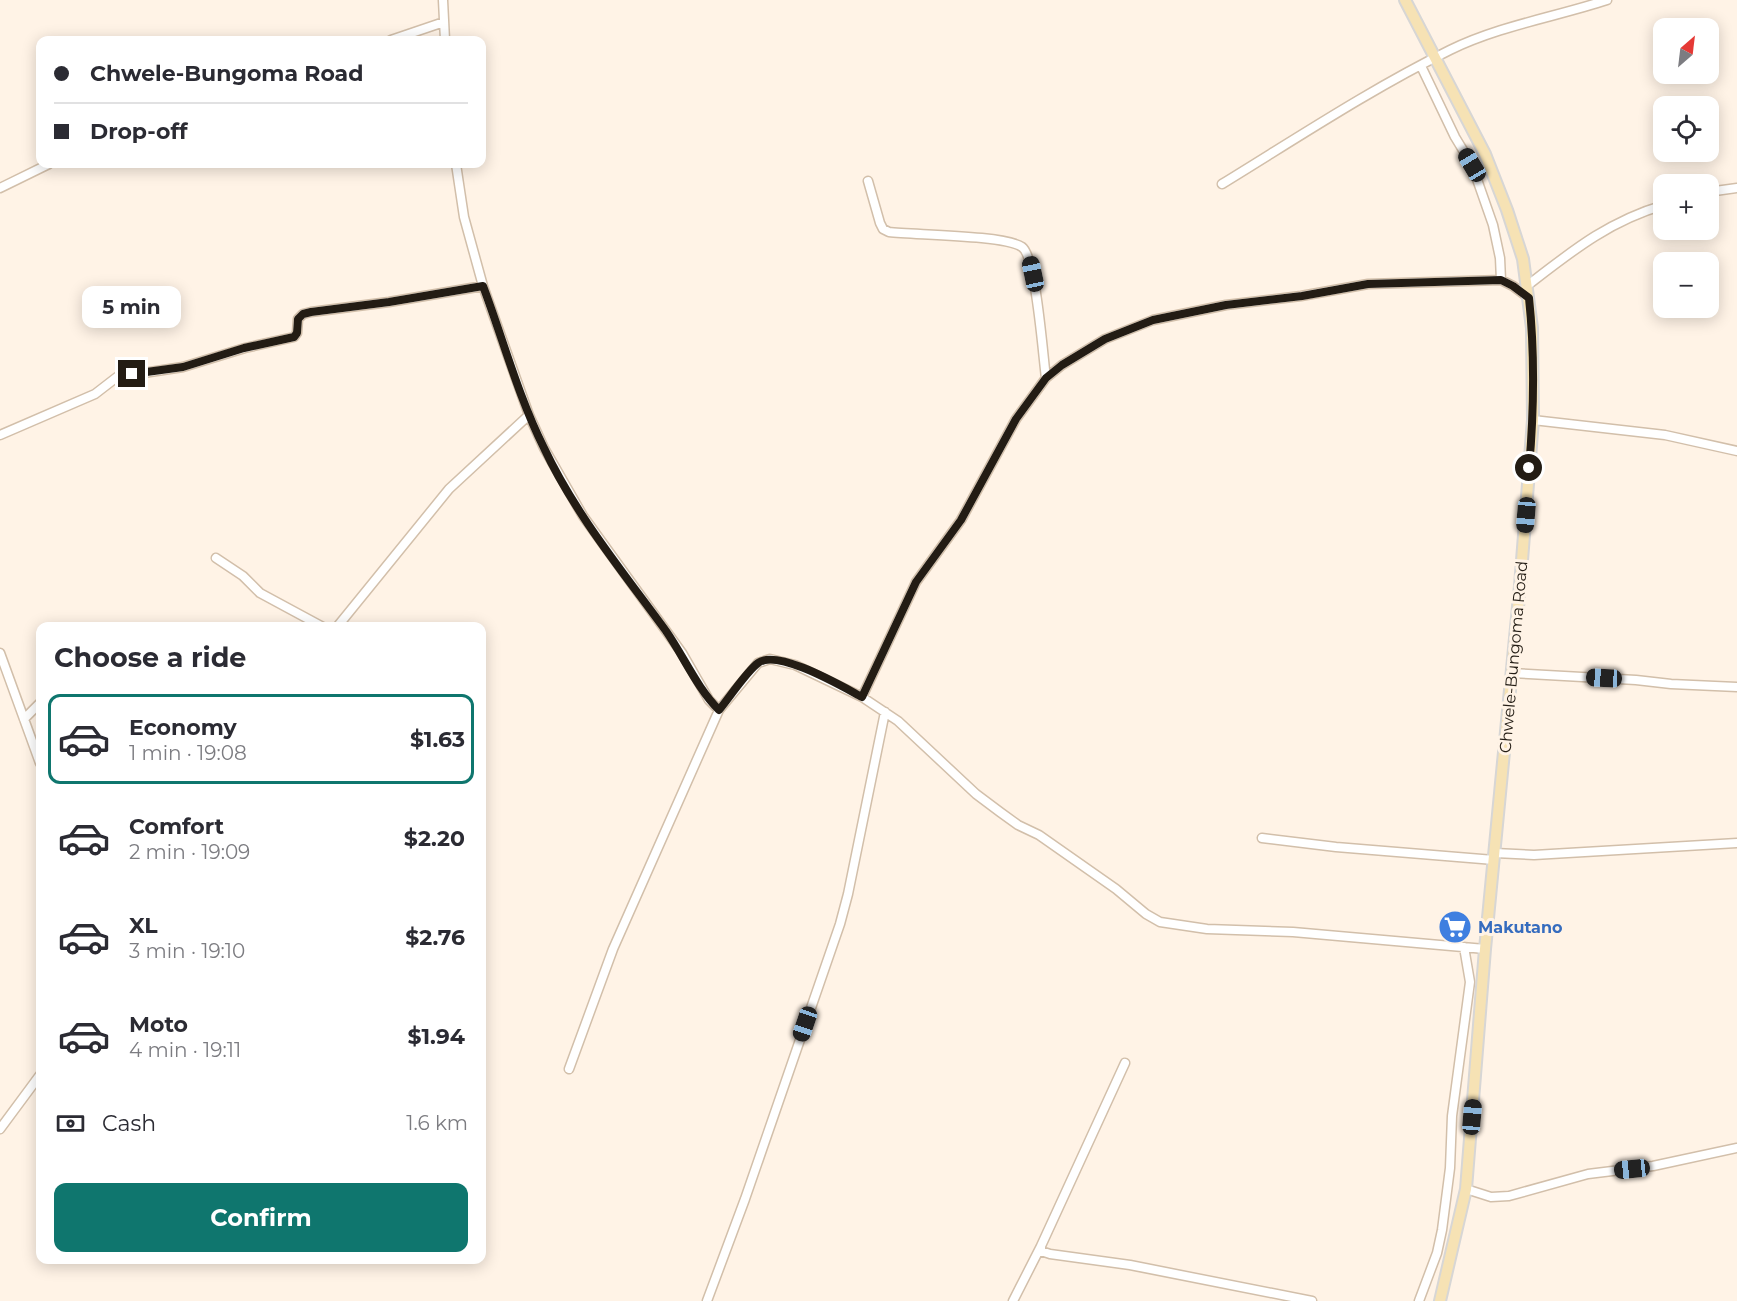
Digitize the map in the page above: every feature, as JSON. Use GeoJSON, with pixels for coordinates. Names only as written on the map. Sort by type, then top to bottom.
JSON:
{"type":"FeatureCollection","features":[{"type":"Feature","properties":{"kind":"main road","name":"Chwele-Bungoma Road"},"geometry":{"type":"LineString","coordinates":[[1405,0],[1485,154],[1520,249],[1532,328],[1533,420],[1512,672],[1485,949],[1466,1189],[1440,1301]]}},
{"type":"Feature","properties":{"kind":"street"},"geometry":{"type":"LineString","coordinates":[[443,0],[445,36]]}},
{"type":"Feature","properties":{"kind":"street"},"geometry":{"type":"LineString","coordinates":[[1222,184],[1306,132],[1452,49],[1520,24],[1607,0]]}},
{"type":"Feature","properties":{"kind":"street"},"geometry":{"type":"LineString","coordinates":[[403,36],[444,22]]}},
{"type":"Feature","properties":{"kind":"street"},"geometry":{"type":"LineString","coordinates":[[1421,66],[1455,137],[1472,165],[1493,225],[1500,258],[1501,280]]}},
{"type":"Feature","properties":{"kind":"street"},"geometry":{"type":"LineString","coordinates":[[0,188],[41,168]]}},
{"type":"Feature","properties":{"kind":"street"},"geometry":{"type":"LineString","coordinates":[[457,168],[464,217],[483,286],[529,415],[544,448],[578,507],[682,653],[709,700],[719,710]]}},
{"type":"Feature","properties":{"kind":"street"},"geometry":{"type":"LineString","coordinates":[[868,181],[880,223],[888,232],[1000,240],[1022,247],[1028,253],[1033,274],[1046,378]]}},
{"type":"Feature","properties":{"kind":"street"},"geometry":{"type":"LineString","coordinates":[[1719,190],[1737,188]]}},
{"type":"Feature","properties":{"kind":"street"},"geometry":{"type":"LineString","coordinates":[[1527,285],[1577,248],[1615,224],[1653,209]]}},
{"type":"Feature","properties":{"kind":"street"},"geometry":{"type":"LineString","coordinates":[[862,697],[916,582],[961,520],[1016,419],[1046,378],[1062,365],[1105,339],[1153,320],[1226,305],[1302,296],[1368,284],[1501,280],[1529,298]]}},
{"type":"Feature","properties":{"kind":"street"},"geometry":{"type":"LineString","coordinates":[[0,435],[95,394],[117,377],[183,367],[244,348],[294,337],[297,333],[298,319],[303,314],[483,286]]}},
{"type":"Feature","properties":{"kind":"street"},"geometry":{"type":"LineString","coordinates":[[341,622],[449,489],[529,415]]}},
{"type":"Feature","properties":{"kind":"street"},"geometry":{"type":"LineString","coordinates":[[1533,420],[1665,435],[1737,451]]}},
{"type":"Feature","properties":{"kind":"street"},"geometry":{"type":"LineString","coordinates":[[216,558],[243,576],[260,593],[314,622]]}},
{"type":"Feature","properties":{"kind":"street"},"geometry":{"type":"LineString","coordinates":[[0,653],[36,752]]}},
{"type":"Feature","properties":{"kind":"street"},"geometry":{"type":"LineString","coordinates":[[569,1069],[613,949],[719,710],[758,663],[770,659],[795,665],[862,697],[885,712],[898,721],[976,794],[1018,825],[1039,835],[1160,922],[1207,929],[1293,932],[1485,949]]}},
{"type":"Feature","properties":{"kind":"street"},"geometry":{"type":"LineString","coordinates":[[1512,672],[1737,687]]}},
{"type":"Feature","properties":{"kind":"street"},"geometry":{"type":"LineString","coordinates":[[24,719],[36,708]]}},
{"type":"Feature","properties":{"kind":"street"},"geometry":{"type":"LineString","coordinates":[[707,1301],[745,1199],[840,924],[885,712]]}},
{"type":"Feature","properties":{"kind":"street"},"geometry":{"type":"LineString","coordinates":[[1262,838],[1336,847],[1494,857],[1737,843]]}},
{"type":"Feature","properties":{"kind":"street"},"geometry":{"type":"LineString","coordinates":[[1419,1301],[1437,1253],[1442,1230],[1460,1044],[1470,982],[1464,947]]}},
{"type":"Feature","properties":{"kind":"street"},"geometry":{"type":"LineString","coordinates":[[1460,1044],[1477,1046]]}},
{"type":"Feature","properties":{"kind":"street"},"geometry":{"type":"LineString","coordinates":[[1013,1301],[1041,1246],[1125,1063]]}},
{"type":"Feature","properties":{"kind":"street"},"geometry":{"type":"LineString","coordinates":[[0,1129],[36,1080]]}},
{"type":"Feature","properties":{"kind":"street"},"geometry":{"type":"LineString","coordinates":[[1466,1189],[1491,1197],[1509,1196],[1588,1174],[1663,1165],[1737,1148]]}},
{"type":"Feature","properties":{"kind":"street"},"geometry":{"type":"LineString","coordinates":[[1041,1246],[1044,1253],[1130,1265],[1312,1301]]}},
{"type":"Feature","properties":{"kind":"place","name":"Makutano"},"geometry":{"type":"Point","coordinates":[1455,927]}},
{"type":"Feature","properties":{"kind":"route"},"geometry":{"type":"LineString","coordinates":[[132,374],[183,367],[244,348],[294,337],[297,333],[298,319],[303,314],[483,286],[529,415],[562,482],[583,516],[682,653],[709,700],[719,710],[758,663],[770,659],[795,665],[862,697],[916,582],[961,520],[1016,419],[1046,378],[1062,365],[1105,339],[1153,320],[1226,305],[1302,296],[1368,284],[1501,280],[1529,298],[1532,328],[1533,420],[1529,468]]}}]}
